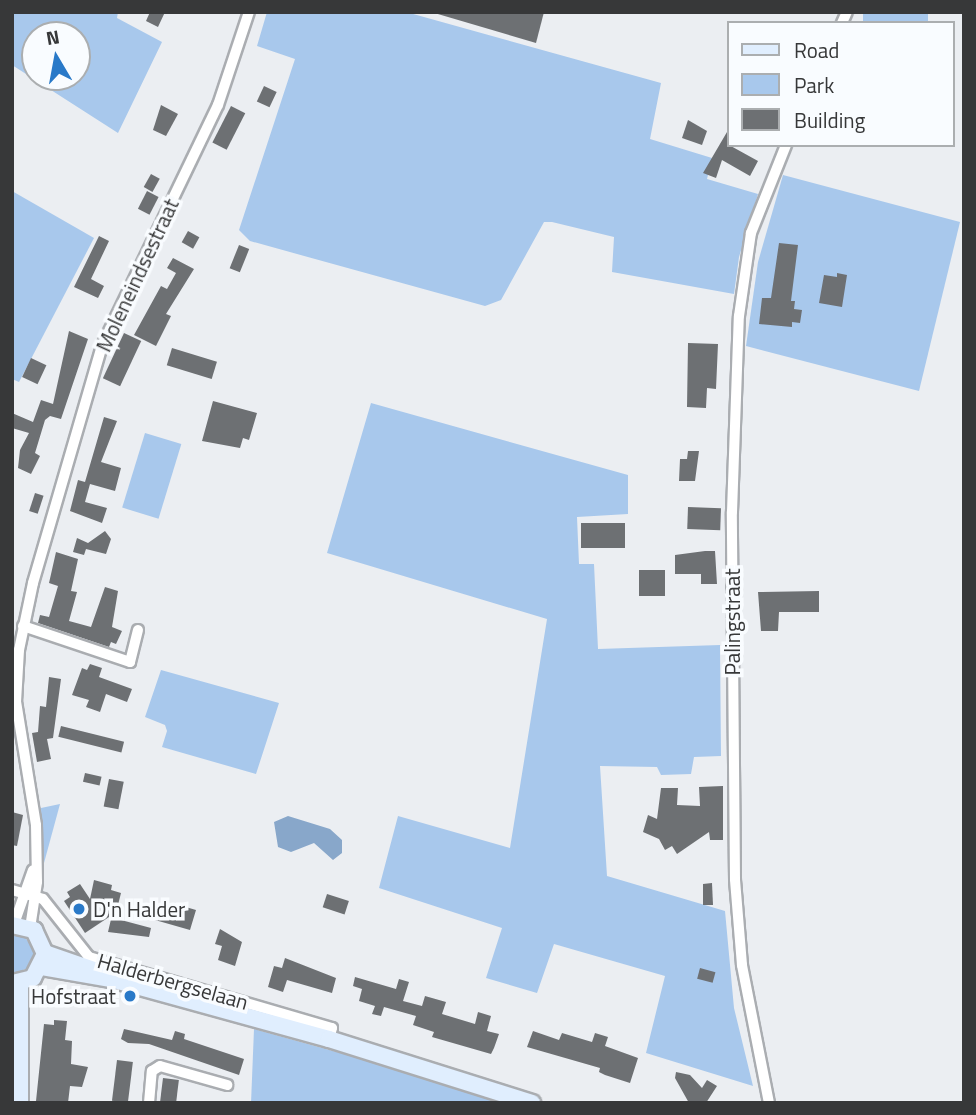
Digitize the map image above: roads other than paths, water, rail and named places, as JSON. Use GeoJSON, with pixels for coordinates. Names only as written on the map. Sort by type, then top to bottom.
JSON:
{"type":"FeatureCollection","features":[{"type":"Feature","properties":{"kind":"main road"},"geometry":{"type":"LineString","coordinates":[[15,1070],[16,983],[43,960],[42,941],[19,926]]}},
{"type":"Feature","properties":{"kind":"main road","name":"Halderbergselaan"},"geometry":{"type":"LineString","coordinates":[[43,960],[328,1039],[532,1103]]}},
{"type":"Feature","properties":{"kind":"main road"},"geometry":{"type":"LineString","coordinates":[[12,1047],[20,1103]]}},
{"type":"Feature","properties":{"kind":"street","name":"Moleneindsestraat"},"geometry":{"type":"LineString","coordinates":[[19,926],[33,870],[36,825],[14,702],[23,626],[102,346],[218,105],[249,12]]}},
{"type":"Feature","properties":{"kind":"street","name":"Palingstraat"},"geometry":{"type":"LineString","coordinates":[[769,1103],[742,965],[735,880],[732,512],[739,316],[751,233],[785,147]]}},
{"type":"Feature","properties":{"kind":"street"},"geometry":{"type":"LineString","coordinates":[[23,626],[130,662],[138,630]]}},
{"type":"Feature","properties":{"kind":"street","name":"Halderbergselaan"},"geometry":{"type":"LineString","coordinates":[[25,894],[47,904],[89,957],[332,1028],[328,1039]]}},
{"type":"Feature","properties":{"kind":"street"},"geometry":{"type":"LineString","coordinates":[[149,1103],[152,1071],[160,1066],[228,1085]]}},
{"type":"Feature","properties":{"kind":"place","name":"D'n Halder"},"geometry":{"type":"Point","coordinates":[79,909]}},
{"type":"Feature","properties":{"kind":"place","name":"Hofstraat"},"geometry":{"type":"Point","coordinates":[130,996]}}]}
